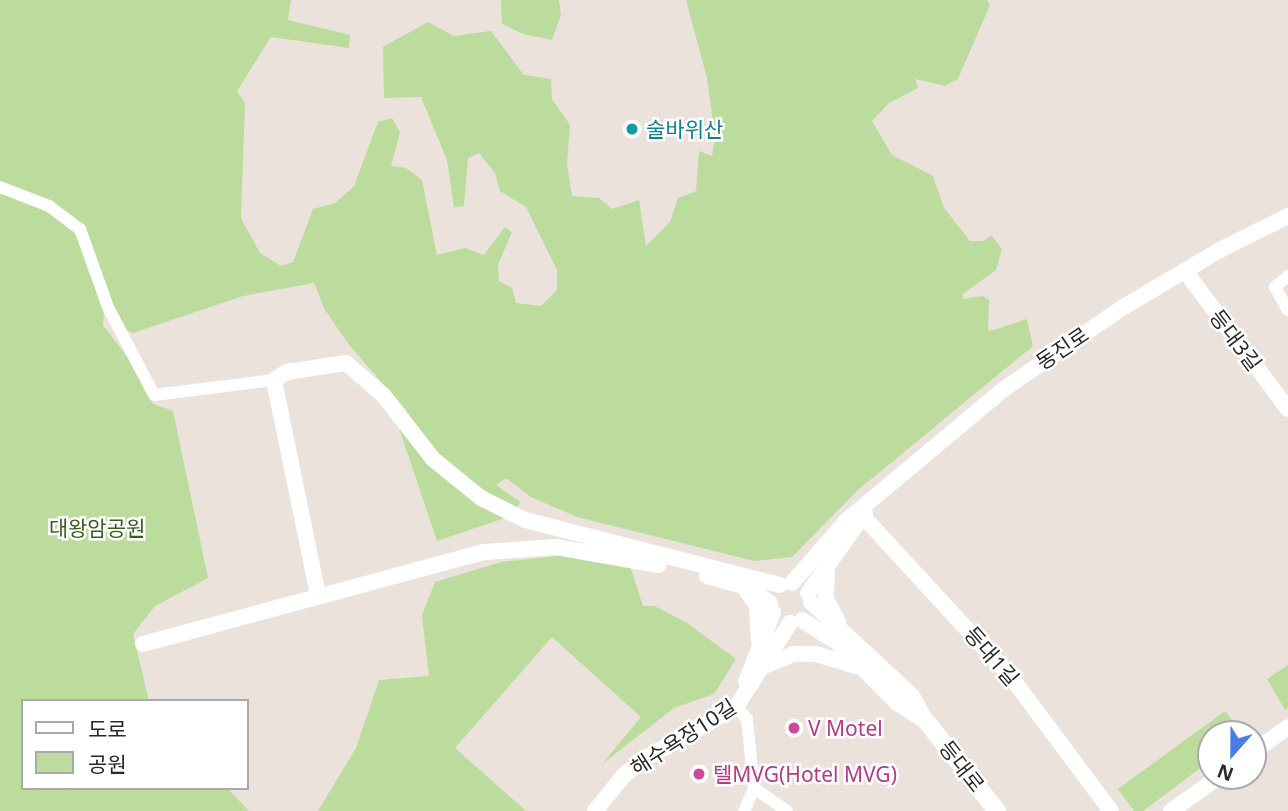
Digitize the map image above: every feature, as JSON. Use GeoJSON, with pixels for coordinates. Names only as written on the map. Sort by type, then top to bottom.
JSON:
{"type":"FeatureCollection","features":[{"type":"Feature","properties":{"kind":"main road","name":"등대로"},"geometry":{"type":"LineString","coordinates":[[926,721],[997,811]]}},
{"type":"Feature","properties":{"kind":"street"},"geometry":{"type":"LineString","coordinates":[[0,187],[48,206],[80,229],[108,307],[154,395],[274,380],[287,372],[346,363],[384,396],[433,459],[492,503],[525,520],[588,538],[786,584],[809,597],[912,696],[926,721]]}},
{"type":"Feature","properties":{"kind":"street","name":"동진로"},"geometry":{"type":"LineString","coordinates":[[864,511],[1004,389],[1065,344],[1185,271],[1288,216]]}},
{"type":"Feature","properties":{"kind":"street","name":"등대3길"},"geometry":{"type":"LineString","coordinates":[[1185,271],[1288,409]]}},
{"type":"Feature","properties":{"kind":"street"},"geometry":{"type":"LineString","coordinates":[[1288,276],[1275,287],[1288,310]]}},
{"type":"Feature","properties":{"kind":"street"},"geometry":{"type":"LineString","coordinates":[[274,380],[318,595]]}},
{"type":"Feature","properties":{"kind":"street"},"geometry":{"type":"LineString","coordinates":[[744,811],[754,788],[747,719],[740,701],[761,660],[796,621],[830,558],[864,511]]}},
{"type":"Feature","properties":{"kind":"street"},"geometry":{"type":"LineString","coordinates":[[761,660],[772,608],[786,584],[846,520],[864,511]]}},
{"type":"Feature","properties":{"kind":"street","name":"등대1길"},"geometry":{"type":"LineString","coordinates":[[864,511],[1011,677],[1111,811]]}},
{"type":"Feature","properties":{"kind":"street"},"geometry":{"type":"LineString","coordinates":[[143,644],[485,552],[556,547],[739,583],[772,608],[838,643],[897,703],[926,721]]}},
{"type":"Feature","properties":{"kind":"street"},"geometry":{"type":"LineString","coordinates":[[830,558],[826,599],[839,625]]}},
{"type":"Feature","properties":{"kind":"street"},"geometry":{"type":"LineString","coordinates":[[739,583],[757,606],[761,660]]}},
{"type":"Feature","properties":{"kind":"street"},"geometry":{"type":"LineString","coordinates":[[761,660],[793,654],[816,654],[866,671]]}},
{"type":"Feature","properties":{"kind":"street","name":"해수욕장10길"},"geometry":{"type":"LineString","coordinates":[[595,811],[624,775],[648,757],[740,701]]}},
{"type":"Feature","properties":{"kind":"street"},"geometry":{"type":"LineString","coordinates":[[1267,742],[1288,727]]}},
{"type":"Feature","properties":{"kind":"street"},"geometry":{"type":"LineString","coordinates":[[754,788],[787,811]]}},
{"type":"Feature","properties":{"kind":"street"},"geometry":{"type":"LineString","coordinates":[[1171,811],[1200,790]]}},
{"type":"Feature","properties":{"kind":"green space","name":"대왕암공원"},"geometry":{"type":"Polygon","coordinates":[[[0,0],[291,0],[288,20],[350,35],[349,48],[271,37],[237,91],[245,103],[241,218],[260,253],[281,266],[293,262],[313,209],[335,203],[354,186],[378,122],[392,118],[400,132],[391,166],[406,168],[422,180],[437,255],[465,248],[484,255],[505,227],[512,232],[498,265],[499,281],[512,288],[516,303],[541,306],[557,290],[557,270],[526,207],[500,191],[495,173],[479,153],[468,158],[464,206],[454,207],[447,160],[421,97],[384,98],[383,47],[428,22],[454,36],[491,31],[524,75],[551,79],[552,99],[570,125],[567,164],[572,196],[599,198],[612,209],[639,200],[646,246],[670,222],[678,198],[696,191],[699,151],[712,156],[715,138],[707,78],[686,0],[987,0],[990,5],[958,79],[945,86],[915,79],[918,88],[889,103],[872,121],[892,155],[933,176],[944,208],[970,241],[984,241],[991,235],[1002,249],[996,270],[963,294],[963,299],[983,296],[989,300],[988,330],[991,331],[1027,319],[1033,346],[858,490],[792,557],[754,561],[577,517],[531,497],[506,478],[496,485],[520,502],[514,515],[437,541],[397,422],[406,410],[350,346],[325,310],[314,283],[243,296],[133,333],[115,324],[106,282],[103,325],[134,366],[153,404],[173,411],[208,578],[155,606],[133,634],[149,699],[21,699],[21,790],[229,790],[249,811],[0,811],[0,0]]]}},
{"type":"Feature","properties":{"kind":"green space"},"geometry":{"type":"Polygon","coordinates":[[[501,0],[559,0],[561,15],[552,40],[523,34],[502,24],[501,0]]]}},
{"type":"Feature","properties":{"kind":"green space"},"geometry":{"type":"Polygon","coordinates":[[[586,553],[629,563],[643,606],[655,606],[687,623],[736,659],[714,694],[674,708],[602,764],[641,717],[552,637],[455,748],[526,811],[318,811],[356,748],[379,680],[429,676],[422,615],[435,582],[501,562],[586,553]]]}},
{"type":"Feature","properties":{"kind":"green space"},"geometry":{"type":"Polygon","coordinates":[[[1288,665],[1288,708],[1285,710],[1267,679],[1288,665]]]}},
{"type":"Feature","properties":{"kind":"green space"},"geometry":{"type":"Polygon","coordinates":[[[1225,711],[1232,720],[1213,720],[1225,711]]]}},
{"type":"Feature","properties":{"kind":"green space"},"geometry":{"type":"Polygon","coordinates":[[[1197,731],[1197,770],[1143,811],[1134,811],[1118,789],[1197,731]]]}},
{"type":"Feature","properties":{"kind":"place","name":"술바위산"},"geometry":{"type":"Point","coordinates":[632,129]}},
{"type":"Feature","properties":{"kind":"place","name":"V Motel"},"geometry":{"type":"Point","coordinates":[794,728]}},
{"type":"Feature","properties":{"kind":"place","name":"텔MVG(Hotel MVG)"},"geometry":{"type":"Point","coordinates":[699,774]}}]}
